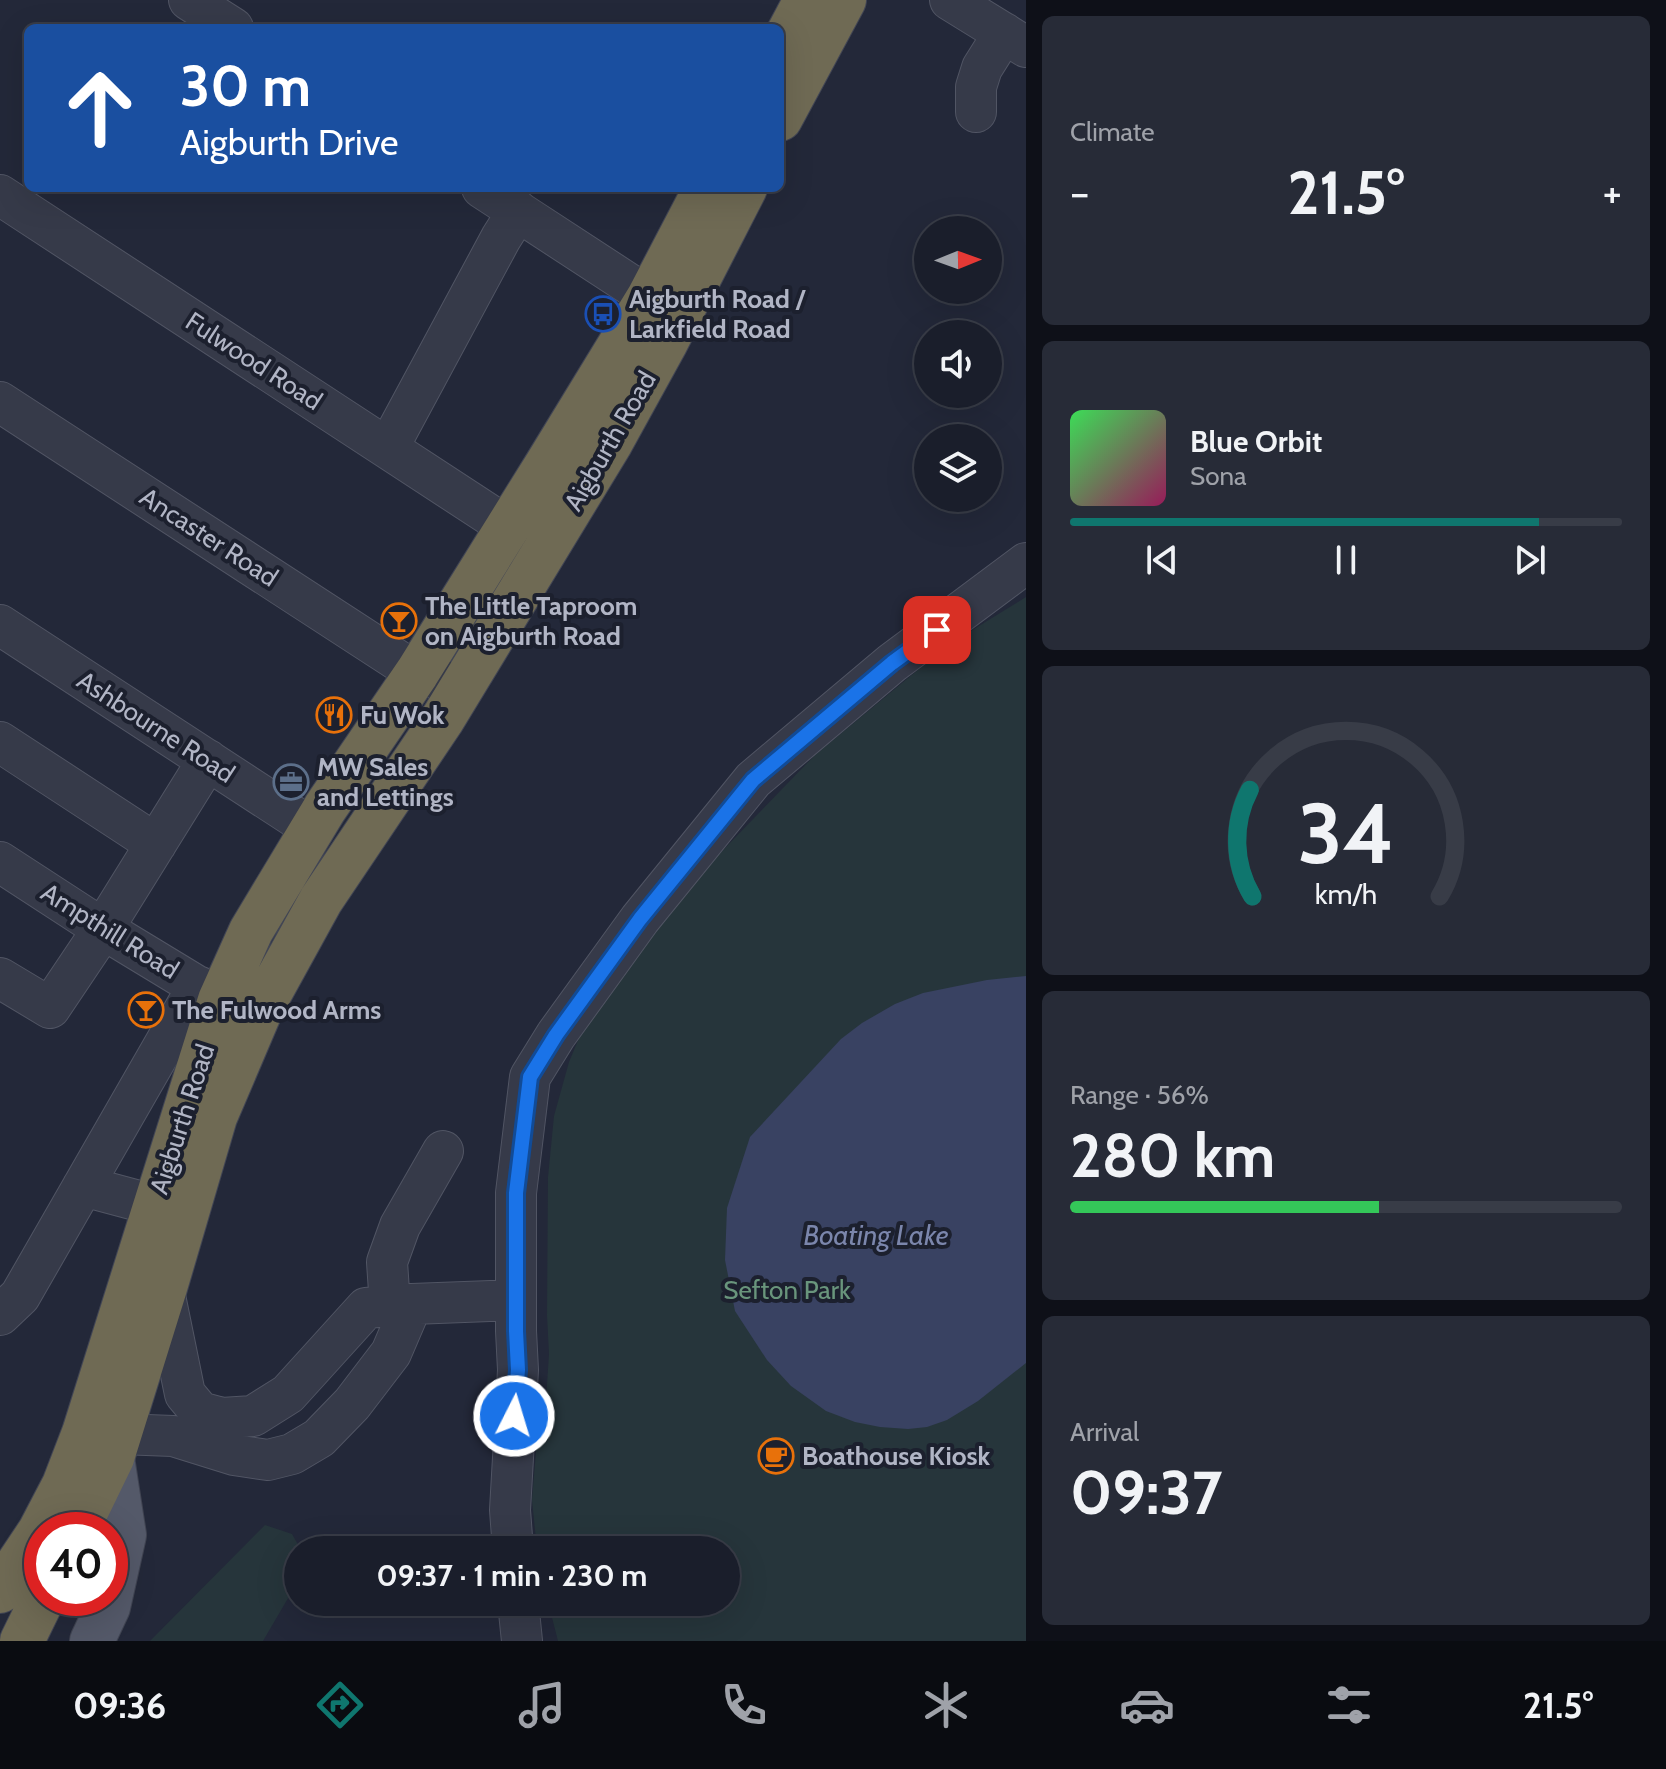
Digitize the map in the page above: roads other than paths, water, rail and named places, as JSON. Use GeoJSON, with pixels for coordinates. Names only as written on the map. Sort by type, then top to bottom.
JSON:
{"type":"FeatureCollection","features":[{"type":"Feature","properties":{"kind":"highway"},"geometry":{"type":"LineString","coordinates":[[784,43],[814,0]]}},
{"type":"Feature","properties":{"kind":"highway"},"geometry":{"type":"LineString","coordinates":[[784,105],[814,0]]}},
{"type":"Feature","properties":{"kind":"highway","name":"Aigburth Road"},"geometry":{"type":"LineString","coordinates":[[0,1591],[40,1531],[64,1485],[84,1433],[154,1205],[209,993],[508,527],[649,297],[704,192]]}},
{"type":"Feature","properties":{"kind":"highway","name":"Aigburth Road"},"geometry":{"type":"LineString","coordinates":[[85,1512],[116,1446],[215,1117],[261,1009],[321,900],[442,720],[611,442],[743,192]]}},
{"type":"Feature","properties":{"kind":"highway"},"geometry":{"type":"LineString","coordinates":[[22,1641],[34,1616]]}},
{"type":"Feature","properties":{"kind":"main road"},"geometry":{"type":"LineString","coordinates":[[92,1641],[108,1607],[124,1535],[116,1446]]}},
{"type":"Feature","properties":{"kind":"street"},"geometry":{"type":"LineString","coordinates":[[189,0],[227,24]]}},
{"type":"Feature","properties":{"kind":"street"},"geometry":{"type":"LineString","coordinates":[[950,0],[1015,40],[982,68],[976,87],[976,112]]}},
{"type":"Feature","properties":{"kind":"street"},"geometry":{"type":"LineString","coordinates":[[488,192],[649,297]]}},
{"type":"Feature","properties":{"kind":"street","name":"Fulwood Road"},"geometry":{"type":"LineString","coordinates":[[0,195],[508,527]]}},
{"type":"Feature","properties":{"kind":"street"},"geometry":{"type":"LineString","coordinates":[[388,448],[518,211]]}},
{"type":"Feature","properties":{"kind":"street","name":"Ancaster Road"},"geometry":{"type":"LineString","coordinates":[[0,402],[417,673]]}},
{"type":"Feature","properties":{"kind":"street"},"geometry":{"type":"LineString","coordinates":[[512,1536],[510,1510],[518,1370],[516,1193],[530,1077],[556,1035],[640,919],[753,780],[892,663],[1026,563]]}},
{"type":"Feature","properties":{"kind":"street","name":"Ashbourne Road"},"geometry":{"type":"LineString","coordinates":[[0,625],[313,829]]}},
{"type":"Feature","properties":{"kind":"street"},"geometry":{"type":"LineString","coordinates":[[417,673],[462,686]]}},
{"type":"Feature","properties":{"kind":"street"},"geometry":{"type":"LineString","coordinates":[[0,742],[156,844]]}},
{"type":"Feature","properties":{"kind":"street"},"geometry":{"type":"LineString","coordinates":[[0,978],[50,1008],[208,760]]}},
{"type":"Feature","properties":{"kind":"street","name":"Ampthill Road"},"geometry":{"type":"LineString","coordinates":[[0,862],[209,993]]}},
{"type":"Feature","properties":{"kind":"street"},"geometry":{"type":"LineString","coordinates":[[0,1315],[20,1296],[83,1186],[209,993]]}},
{"type":"Feature","properties":{"kind":"street"},"geometry":{"type":"LineString","coordinates":[[116,1446],[173,1436],[234,1455],[268,1460],[292,1454],[319,1438],[352,1404],[391,1353],[401,1305],[387,1262],[400,1226],[443,1151]]}},
{"type":"Feature","properties":{"kind":"street"},"geometry":{"type":"LineString","coordinates":[[83,1186],[154,1205]]}},
{"type":"Feature","properties":{"kind":"street"},"geometry":{"type":"LineString","coordinates":[[164,1291],[185,1394],[200,1412],[222,1418],[253,1416],[288,1394],[366,1308],[516,1300]]}},
{"type":"Feature","properties":{"kind":"street"},"geometry":{"type":"LineString","coordinates":[[519,1616],[522,1641]]}},
{"type":"Feature","properties":{"kind":"water","name":"Boating Lake"},"geometry":{"type":"Polygon","coordinates":[[[1026,976],[1026,1363],[978,1401],[947,1420],[927,1427],[880,1427],[826,1411],[791,1386],[767,1360],[735,1311],[725,1260],[727,1208],[750,1137],[841,1039],[862,1023],[895,1004],[923,993],[987,980],[1026,976]]]}},
{"type":"Feature","properties":{"kind":"place","name":"Aigburth Road / Larkfield Road"},"geometry":{"type":"Point","coordinates":[603,314]}},
{"type":"Feature","properties":{"kind":"place","name":"The Little Taproom on Aigburth Road"},"geometry":{"type":"Point","coordinates":[399,621]}},
{"type":"Feature","properties":{"kind":"place","name":"Fu Wok"},"geometry":{"type":"Point","coordinates":[334,715]}},
{"type":"Feature","properties":{"kind":"place","name":"MW Sales and Lettings"},"geometry":{"type":"Point","coordinates":[291,782]}},
{"type":"Feature","properties":{"kind":"place","name":"The Fulwood Arms"},"geometry":{"type":"Point","coordinates":[146,1010]}},
{"type":"Feature","properties":{"kind":"place","name":"Boathouse Kiosk"},"geometry":{"type":"Point","coordinates":[776,1456]}},
{"type":"Feature","properties":{"kind":"park label","name":"Sefton Park"},"geometry":{"type":"Point","coordinates":[787,1290]}}]}
